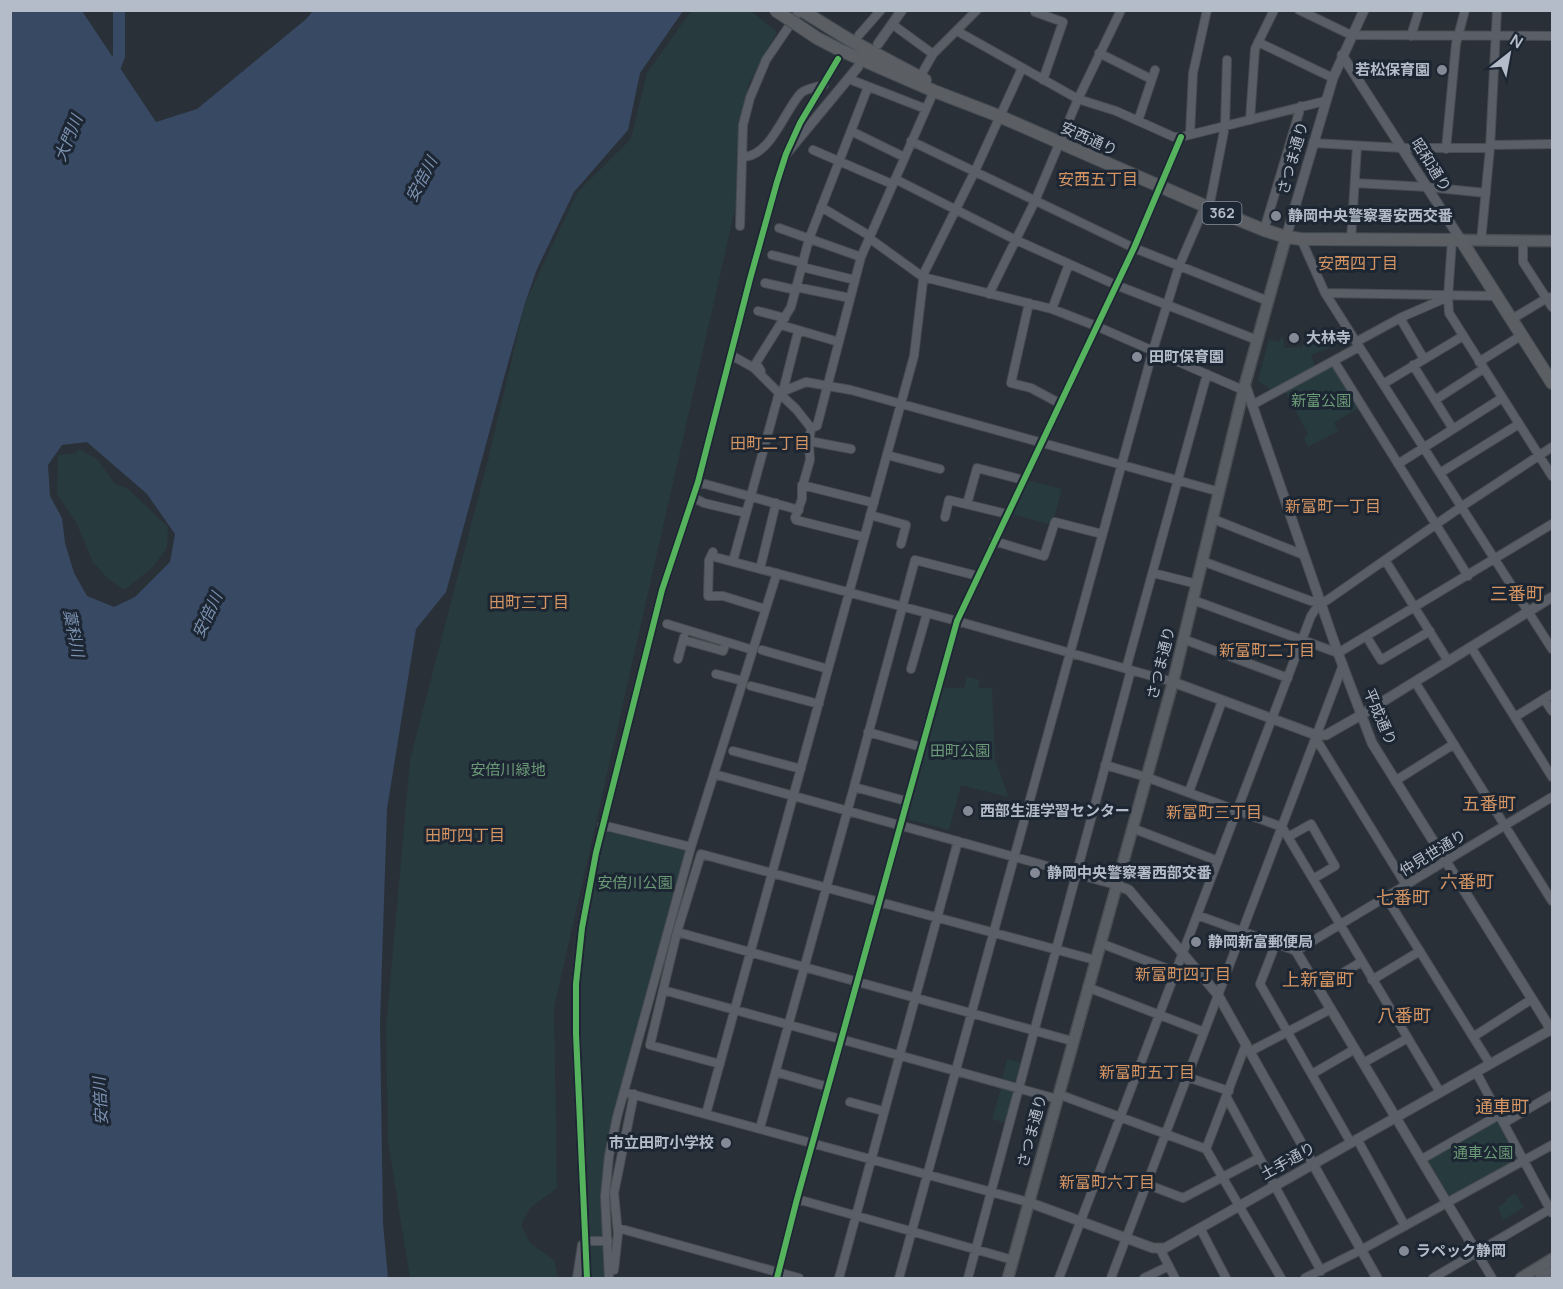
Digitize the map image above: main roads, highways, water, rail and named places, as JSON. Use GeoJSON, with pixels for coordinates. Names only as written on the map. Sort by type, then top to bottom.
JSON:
{"type":"FeatureCollection","features":[{"type":"Feature","properties":{"kind":"highway","name":"安西通り"},"geometry":{"type":"LineString","coordinates":[[775,10],[839,55],[999,116],[1207,207],[1286,237]]}},
{"type":"Feature","properties":{"kind":"highway","name":"安西通り"},"geometry":{"type":"LineString","coordinates":[[801,10],[853,37],[920,77],[999,116]]}},
{"type":"Feature","properties":{"kind":"highway","name":"昭和通り"},"geometry":{"type":"LineString","coordinates":[[1457,240],[1497,296],[1552,383]]}},
{"type":"Feature","properties":{"kind":"main road"},"geometry":{"type":"LineString","coordinates":[[1286,237],[1351,240],[1552,241]]}},
{"type":"Feature","properties":{"kind":"main road","name":"さつま通り"},"geometry":{"type":"LineString","coordinates":[[1008,1278],[1173,682],[1244,387],[1286,237]]}},
{"type":"Feature","properties":{"kind":"main road"},"geometry":{"type":"LineString","coordinates":[[1521,1278],[1552,1259]]}},
{"type":"Feature","properties":{"kind":"main road"},"geometry":{"type":"LineString","coordinates":[[1540,1278],[1552,1271]]}},
{"type":"Feature","properties":{"kind":"water"},"geometry":{"type":"Polygon","coordinates":[[[10,11],[82,11],[156,122],[197,109],[313,11],[683,11],[640,73],[628,130],[574,192],[537,269],[525,303],[446,592],[416,629],[387,809],[380,1023],[383,1223],[388,1278],[11,1278],[10,11]],[[87,442],[62,445],[48,465],[50,496],[62,518],[65,543],[74,573],[87,596],[114,607],[135,597],[170,562],[175,534],[147,494],[87,442]]]}},
{"type":"Feature","properties":{"kind":"waterway","name":"大門川"},"geometry":{"type":"LineString","coordinates":[[111,77],[119,56],[119,10]]}},
{"type":"Feature","properties":{"kind":"place","name":"若松保育園"},"geometry":{"type":"Point","coordinates":[1442,70]}},
{"type":"Feature","properties":{"kind":"place","name":"静岡中央警察署安西交番"},"geometry":{"type":"Point","coordinates":[1276,216]}},
{"type":"Feature","properties":{"kind":"place","name":"大林寺"},"geometry":{"type":"Point","coordinates":[1294,338]}},
{"type":"Feature","properties":{"kind":"place","name":"田町保育園"},"geometry":{"type":"Point","coordinates":[1137,357]}},
{"type":"Feature","properties":{"kind":"place","name":"西部生涯学習センター"},"geometry":{"type":"Point","coordinates":[968,811]}},
{"type":"Feature","properties":{"kind":"place","name":"静岡中央警察署西部交番"},"geometry":{"type":"Point","coordinates":[1035,873]}},
{"type":"Feature","properties":{"kind":"place","name":"静岡新富郵便局"},"geometry":{"type":"Point","coordinates":[1196,942]}},
{"type":"Feature","properties":{"kind":"place","name":"市立田町小学校"},"geometry":{"type":"Point","coordinates":[726,1143]}},
{"type":"Feature","properties":{"kind":"place","name":"ラペック静岡"},"geometry":{"type":"Point","coordinates":[1404,1251]}},
{"type":"Feature","properties":{"kind":"district","name":"安西五丁目"},"geometry":{"type":"Point","coordinates":[1098,179]}},
{"type":"Feature","properties":{"kind":"district","name":"安西四丁目"},"geometry":{"type":"Point","coordinates":[1358,263]}},
{"type":"Feature","properties":{"kind":"district","name":"田町二丁目"},"geometry":{"type":"Point","coordinates":[770,443]}},
{"type":"Feature","properties":{"kind":"district","name":"新富町一丁目"},"geometry":{"type":"Point","coordinates":[1333,506]}},
{"type":"Feature","properties":{"kind":"district","name":"三番町"},"geometry":{"type":"Point","coordinates":[1517,594]}},
{"type":"Feature","properties":{"kind":"district","name":"田町三丁目"},"geometry":{"type":"Point","coordinates":[529,602]}},
{"type":"Feature","properties":{"kind":"district","name":"新富町二丁目"},"geometry":{"type":"Point","coordinates":[1267,650]}},
{"type":"Feature","properties":{"kind":"district","name":"五番町"},"geometry":{"type":"Point","coordinates":[1489,804]}},
{"type":"Feature","properties":{"kind":"district","name":"新富町三丁目"},"geometry":{"type":"Point","coordinates":[1214,812]}},
{"type":"Feature","properties":{"kind":"district","name":"田町四丁目"},"geometry":{"type":"Point","coordinates":[465,835]}},
{"type":"Feature","properties":{"kind":"district","name":"六番町"},"geometry":{"type":"Point","coordinates":[1467,882]}},
{"type":"Feature","properties":{"kind":"district","name":"七番町"},"geometry":{"type":"Point","coordinates":[1403,898]}},
{"type":"Feature","properties":{"kind":"district","name":"新富町四丁目"},"geometry":{"type":"Point","coordinates":[1183,974]}},
{"type":"Feature","properties":{"kind":"district","name":"上新富町"},"geometry":{"type":"Point","coordinates":[1318,980]}},
{"type":"Feature","properties":{"kind":"district","name":"八番町"},"geometry":{"type":"Point","coordinates":[1404,1016]}},
{"type":"Feature","properties":{"kind":"district","name":"新富町五丁目"},"geometry":{"type":"Point","coordinates":[1147,1072]}},
{"type":"Feature","properties":{"kind":"district","name":"通車町"},"geometry":{"type":"Point","coordinates":[1502,1107]}},
{"type":"Feature","properties":{"kind":"district","name":"新富町六丁目"},"geometry":{"type":"Point","coordinates":[1107,1182]}},
{"type":"Feature","properties":{"kind":"water label","name":"安倍川"},"geometry":{"type":"Point","coordinates":[421,179]}},
{"type":"Feature","properties":{"kind":"water label","name":"安倍川"},"geometry":{"type":"Point","coordinates":[207,615]}},
{"type":"Feature","properties":{"kind":"water label","name":"藁科川"},"geometry":{"type":"Point","coordinates":[74,633]}},
{"type":"Feature","properties":{"kind":"water label","name":"安倍川"},"geometry":{"type":"Point","coordinates":[100,1101]}},
{"type":"Feature","properties":{"kind":"park label","name":"新富公園"},"geometry":{"type":"Point","coordinates":[1321,401]}},
{"type":"Feature","properties":{"kind":"park label","name":"田町公園"},"geometry":{"type":"Point","coordinates":[960,751]}},
{"type":"Feature","properties":{"kind":"park label","name":"安倍川緑地"},"geometry":{"type":"Point","coordinates":[508,770]}},
{"type":"Feature","properties":{"kind":"park label","name":"安倍川公園"},"geometry":{"type":"Point","coordinates":[635,883]}},
{"type":"Feature","properties":{"kind":"park label","name":"通車公園"},"geometry":{"type":"Point","coordinates":[1483,1153]}}]}
